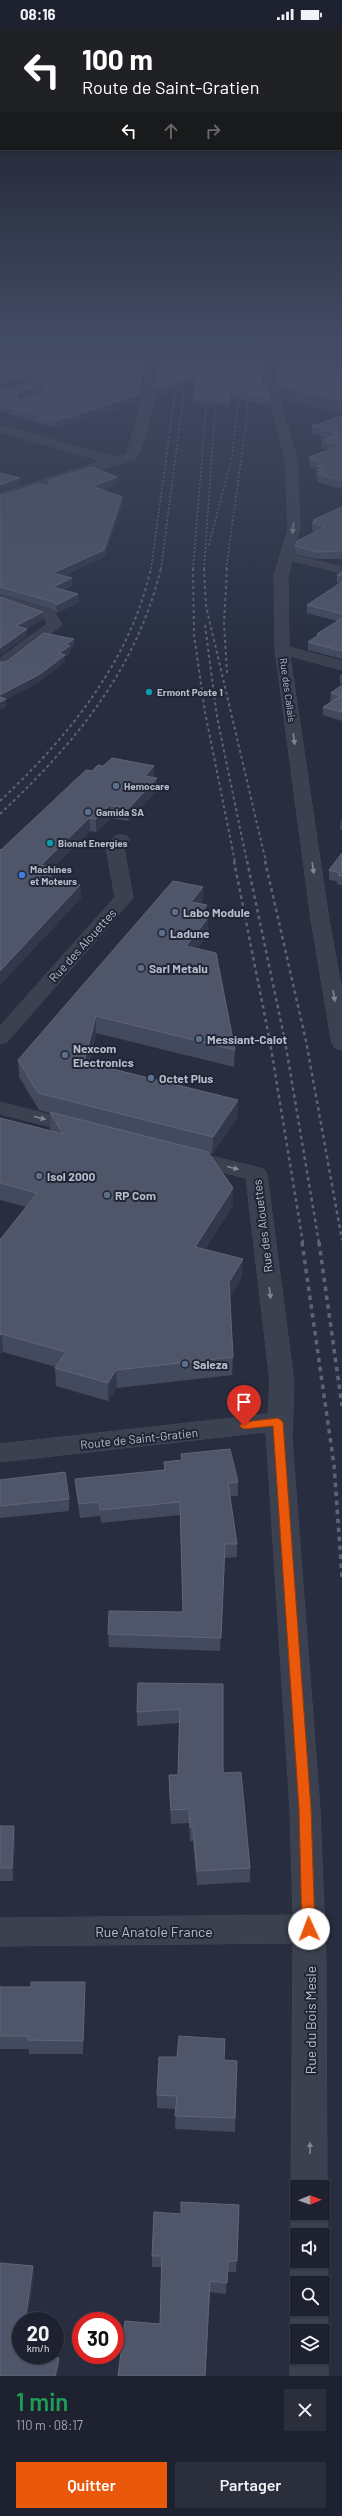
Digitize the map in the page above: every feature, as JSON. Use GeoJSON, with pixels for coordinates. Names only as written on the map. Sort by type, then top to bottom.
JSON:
{"type":"FeatureCollection","features":[{"type":"Feature","properties":{"kind":"street"},"geometry":{"type":"LineString","coordinates":[[84,453],[116,462]]}},
{"type":"Feature","properties":{"kind":"street"},"geometry":{"type":"LineString","coordinates":[[0,497],[116,462],[134,453]]}},
{"type":"Feature","properties":{"kind":"street","name":"Rue des Callais"},"geometry":{"type":"LineString","coordinates":[[289,453],[291,459],[294,528],[285,556],[281,576],[282,649],[320,920],[342,1044]]}},
{"type":"Feature","properties":{"kind":"street"},"geometry":{"type":"LineString","coordinates":[[0,598],[49,614],[55,625],[0,665]]}},
{"type":"Feature","properties":{"kind":"street"},"geometry":{"type":"LineString","coordinates":[[282,649],[342,666]]}},
{"type":"Feature","properties":{"kind":"street","name":"Rue des Alouettes"},"geometry":{"type":"LineString","coordinates":[[0,1038],[124,898],[115,848],[121,840]]}},
{"type":"Feature","properties":{"kind":"street"},"geometry":{"type":"LineString","coordinates":[[0,1108],[100,1134]]}},
{"type":"Feature","properties":{"kind":"street","name":"Rue des Alouettes"},"geometry":{"type":"LineString","coordinates":[[169,1151],[256,1174],[282,1388],[282,1411],[278,1422]]}},
{"type":"Feature","properties":{"kind":"street","name":"Route de Saint-Gratien"},"geometry":{"type":"LineString","coordinates":[[0,1453],[278,1422]]}},
{"type":"Feature","properties":{"kind":"street","name":"Rue du Bois Mesle"},"geometry":{"type":"LineString","coordinates":[[278,1422],[305,1809],[309,1929],[309,2180]]}},
{"type":"Feature","properties":{"kind":"street","name":"Rue Anatole France"},"geometry":{"type":"LineString","coordinates":[[0,1932],[309,1929]]}},
{"type":"Feature","properties":{"kind":"street"},"geometry":{"type":"LineString","coordinates":[[309,2364],[309,2376]]}},
{"type":"Feature","properties":{"kind":"lane"},"geometry":{"type":"LineString","coordinates":[[285,556],[342,570]]}},
{"type":"Feature","properties":{"kind":"building"},"geometry":{"type":"Polygon","coordinates":[[[321,453],[342,453],[342,481],[318,474],[323,472],[317,470],[322,468],[317,466],[324,464],[310,460],[314,458],[309,457],[321,453]]]}},
{"type":"Feature","properties":{"kind":"building"},"geometry":{"type":"Polygon","coordinates":[[[92,467],[117,477],[92,486],[122,497],[104,550],[53,573],[72,578],[53,587],[78,594],[56,605],[54,602],[0,587],[0,496],[39,484],[48,486],[50,480],[92,467]]]}},
{"type":"Feature","properties":{"kind":"building"},"geometry":{"type":"Polygon","coordinates":[[[0,473],[20,478],[0,485],[0,473]]]}},
{"type":"Feature","properties":{"kind":"building"},"geometry":{"type":"Polygon","coordinates":[[[342,507],[342,551],[317,552],[295,546],[297,541],[325,527],[312,523],[317,521],[313,520],[342,507]]]}},
{"type":"Feature","properties":{"kind":"building"},"geometry":{"type":"Polygon","coordinates":[[[342,582],[342,614],[307,605],[342,582]]]}},
{"type":"Feature","properties":{"kind":"building"},"geometry":{"type":"Polygon","coordinates":[[[0,597],[43,612],[16,626],[27,629],[0,648],[0,597]]]}},
{"type":"Feature","properties":{"kind":"building"},"geometry":{"type":"Polygon","coordinates":[[[342,618],[342,651],[308,642],[320,634],[317,634],[342,618]]]}},
{"type":"Feature","properties":{"kind":"building"},"geometry":{"type":"Polygon","coordinates":[[[44,633],[74,639],[66,645],[70,646],[59,653],[65,655],[40,674],[0,695],[0,662],[6,662],[44,633]]]}},
{"type":"Feature","properties":{"kind":"building"},"geometry":{"type":"Polygon","coordinates":[[[342,685],[342,712],[323,707],[341,696],[331,693],[342,685]]]}},
{"type":"Feature","properties":{"kind":"building"},"geometry":{"type":"Polygon","coordinates":[[[0,697],[6,699],[0,702],[0,697]]]}},
{"type":"Feature","properties":{"kind":"building"},"geometry":{"type":"Polygon","coordinates":[[[112,758],[154,766],[145,776],[157,778],[128,809],[110,805],[96,819],[89,818],[41,865],[58,869],[48,878],[80,885],[0,971],[0,849],[1,850],[86,770],[92,771],[98,765],[103,766],[112,758]]]}},
{"type":"Feature","properties":{"kind":"building"},"geometry":{"type":"Polygon","coordinates":[[[342,853],[342,876],[338,875],[340,873],[329,870],[342,853]]]}},
{"type":"Feature","properties":{"kind":"building"},"geometry":{"type":"Polygon","coordinates":[[[173,881],[203,887],[191,902],[207,905],[198,916],[208,918],[186,946],[216,953],[235,1050],[96,1016],[84,1062],[238,1100],[213,1137],[38,1093],[18,1060],[173,881]]]}},
{"type":"Feature","properties":{"kind":"building"},"geometry":{"type":"Polygon","coordinates":[[[50,1112],[208,1152],[233,1188],[195,1247],[243,1259],[229,1282],[233,1357],[116,1370],[108,1383],[55,1368],[66,1352],[2,1334],[0,1335],[0,1240],[37,1193],[0,1183],[0,1118],[63,1134],[50,1112]]]}},
{"type":"Feature","properties":{"kind":"building"},"geometry":{"type":"Polygon","coordinates":[[[230,1449],[238,1482],[228,1483],[237,1544],[225,1544],[221,1638],[108,1634],[109,1611],[183,1612],[180,1502],[100,1510],[99,1502],[79,1504],[75,1479],[165,1470],[164,1462],[182,1460],[181,1454],[230,1449]]]}},
{"type":"Feature","properties":{"kind":"building"},"geometry":{"type":"Polygon","coordinates":[[[65,1472],[69,1499],[0,1506],[0,1480],[65,1472]]]}},
{"type":"Feature","properties":{"kind":"building"},"geometry":{"type":"Polygon","coordinates":[[[138,1683],[223,1684],[223,1773],[241,1772],[250,1868],[197,1871],[193,1827],[190,1827],[189,1809],[171,1810],[169,1775],[178,1775],[180,1709],[137,1712],[138,1683]]]}},
{"type":"Feature","properties":{"kind":"building"},"geometry":{"type":"Polygon","coordinates":[[[0,1826],[14,1826],[12,1868],[0,1868],[0,1826]]]}},
{"type":"Feature","properties":{"kind":"building"},"geometry":{"type":"Polygon","coordinates":[[[31,1982],[85,1982],[83,2041],[28,2040],[28,2036],[0,2036],[0,1987],[31,1987],[31,1982]]]}},
{"type":"Feature","properties":{"kind":"building"},"geometry":{"type":"Polygon","coordinates":[[[179,2036],[225,2039],[224,2060],[237,2061],[235,2118],[175,2116],[177,2096],[157,2095],[159,2057],[177,2057],[179,2036]]]}},
{"type":"Feature","properties":{"kind":"building"},"geometry":{"type":"Polygon","coordinates":[[[181,2202],[239,2205],[237,2261],[228,2261],[227,2283],[210,2281],[205,2376],[118,2376],[120,2364],[124,2364],[125,2321],[160,2324],[162,2256],[152,2256],[154,2212],[181,2214],[181,2202]]]}},
{"type":"Feature","properties":{"kind":"building"},"geometry":{"type":"Polygon","coordinates":[[[0,2263],[33,2266],[26,2312],[12,2312],[12,2364],[58,2364],[55,2376],[0,2376],[0,2263]]]}},
{"type":"Feature","properties":{"kind":"railway"},"geometry":{"type":"LineString","coordinates":[[151,569],[167,453]]}},
{"type":"Feature","properties":{"kind":"railway"},"geometry":{"type":"LineString","coordinates":[[161,569],[176,453]]}},
{"type":"Feature","properties":{"kind":"railway"},"geometry":{"type":"LineString","coordinates":[[193,569],[202,453]]}},
{"type":"Feature","properties":{"kind":"railway"},"geometry":{"type":"LineString","coordinates":[[204,569],[212,453]]}},
{"type":"Feature","properties":{"kind":"railway"},"geometry":{"type":"LineString","coordinates":[[209,545],[232,453]]}},
{"type":"Feature","properties":{"kind":"railway"},"geometry":{"type":"LineString","coordinates":[[226,569],[242,453]]}},
{"type":"Feature","properties":{"kind":"railway"},"geometry":{"type":"LineString","coordinates":[[0,801],[49,751],[93,696],[112,666],[128,635],[141,602],[151,568]]}},
{"type":"Feature","properties":{"kind":"railway"},"geometry":{"type":"LineString","coordinates":[[0,814],[53,760],[99,703],[119,672],[136,640],[150,605],[161,568]]}},
{"type":"Feature","properties":{"kind":"railway"},"geometry":{"type":"LineString","coordinates":[[227,568],[224,623],[227,673]]}},
{"type":"Feature","properties":{"kind":"railway"},"geometry":{"type":"LineString","coordinates":[[193,569],[194,635],[205,712],[235,862]]}},
{"type":"Feature","properties":{"kind":"railway"},"geometry":{"type":"LineString","coordinates":[[204,569],[206,606],[266,862]]}},
{"type":"Feature","properties":{"kind":"railway"},"geometry":{"type":"LineString","coordinates":[[205,625],[217,717],[247,862]]}},
{"type":"Feature","properties":{"kind":"railway"},"geometry":{"type":"LineString","coordinates":[[234,861],[270,1042],[303,1243]]}},
{"type":"Feature","properties":{"kind":"railway"},"geometry":{"type":"LineString","coordinates":[[247,861],[285,1041],[319,1243]]}},
{"type":"Feature","properties":{"kind":"railway"},"geometry":{"type":"LineString","coordinates":[[265,861],[306,1041],[342,1240]]}},
{"type":"Feature","properties":{"kind":"railway"},"geometry":{"type":"LineString","coordinates":[[302,1242],[334,1465],[342,1577]]}},
{"type":"Feature","properties":{"kind":"railway"},"geometry":{"type":"LineString","coordinates":[[319,1242],[342,1406]]}},
{"type":"Feature","properties":{"kind":"place","name":"Ermont Poste 1"},"geometry":{"type":"Point","coordinates":[149,692]}},
{"type":"Feature","properties":{"kind":"place","name":"Hemocare"},"geometry":{"type":"Point","coordinates":[116,786]}},
{"type":"Feature","properties":{"kind":"place","name":"Gamida SA"},"geometry":{"type":"Point","coordinates":[88,812]}},
{"type":"Feature","properties":{"kind":"place","name":"Bionat Energies"},"geometry":{"type":"Point","coordinates":[50,843]}},
{"type":"Feature","properties":{"kind":"place","name":"Machines et Moteurs"},"geometry":{"type":"Point","coordinates":[22,875]}},
{"type":"Feature","properties":{"kind":"place","name":"Labo Module"},"geometry":{"type":"Point","coordinates":[175,912]}},
{"type":"Feature","properties":{"kind":"place","name":"Ladune"},"geometry":{"type":"Point","coordinates":[162,933]}},
{"type":"Feature","properties":{"kind":"place","name":"Sarl Metalu"},"geometry":{"type":"Point","coordinates":[141,968]}},
{"type":"Feature","properties":{"kind":"place","name":"Messiant-Calot"},"geometry":{"type":"Point","coordinates":[199,1039]}},
{"type":"Feature","properties":{"kind":"place","name":"Nexcom Electronics"},"geometry":{"type":"Point","coordinates":[65,1055]}},
{"type":"Feature","properties":{"kind":"place","name":"Octet Plus"},"geometry":{"type":"Point","coordinates":[151,1078]}},
{"type":"Feature","properties":{"kind":"place","name":"Isol 2000"},"geometry":{"type":"Point","coordinates":[39,1176]}},
{"type":"Feature","properties":{"kind":"place","name":"RP Com"},"geometry":{"type":"Point","coordinates":[107,1195]}},
{"type":"Feature","properties":{"kind":"place","name":"Saleza"},"geometry":{"type":"Point","coordinates":[185,1364]}},
{"type":"Feature","properties":{"kind":"route"},"geometry":{"type":"LineString","coordinates":[[244,1426],[278,1422],[305,1809],[309,1929]]}}]}
